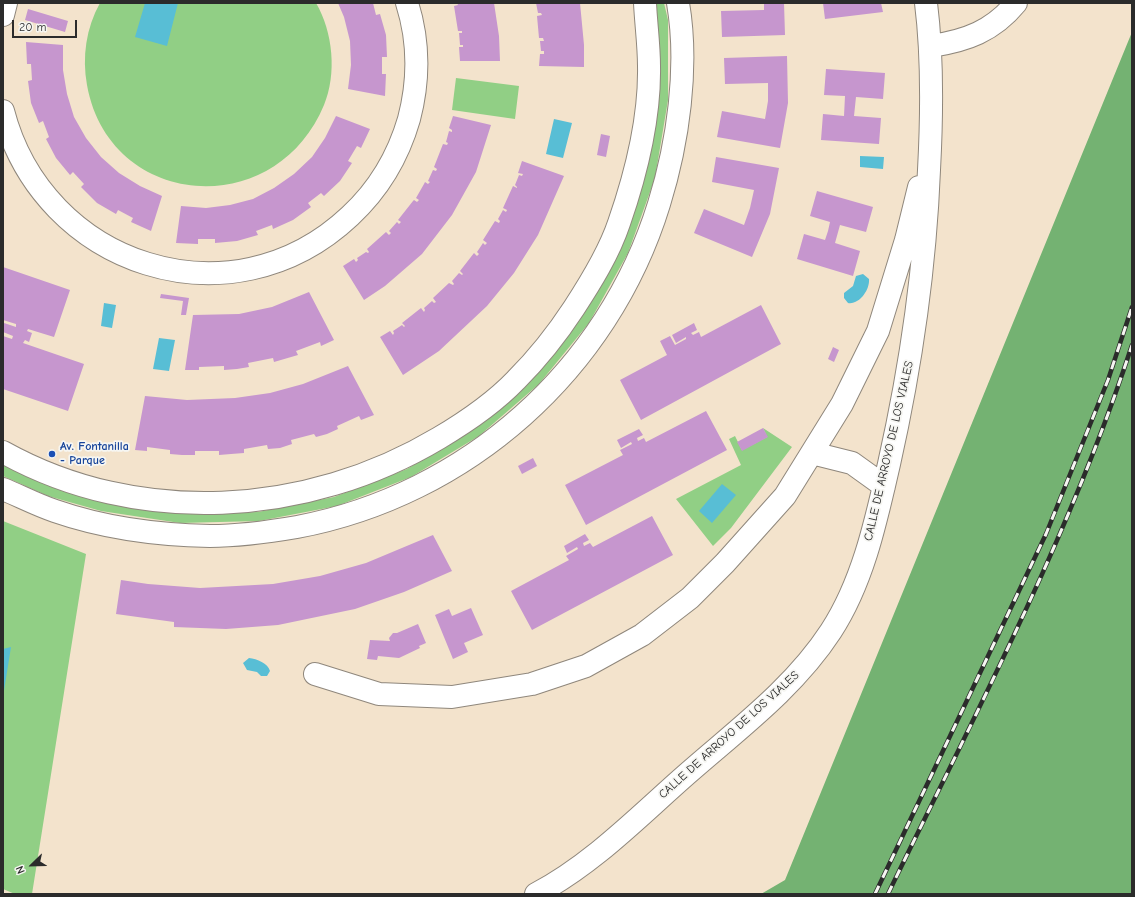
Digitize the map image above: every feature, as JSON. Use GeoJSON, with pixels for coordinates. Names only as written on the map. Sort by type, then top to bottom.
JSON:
{"type":"FeatureCollection","features":[{"type":"Feature","properties":{"kind":"street"},"geometry":{"type":"LineString","coordinates":[[3,111],[18,154],[32,179],[50,202],[70,222],[93,240],[118,253],[145,264],[177,271],[209,274],[235,271],[273,263],[303,250],[336,230],[364,203],[387,172],[404,136],[414,98],[417,60],[413,20],[408,3]]}},
{"type":"Feature","properties":{"kind":"street"},"geometry":{"type":"LineString","coordinates":[[3,452],[44,473],[120,496],[168,503],[231,504],[293,496],[354,479],[412,454],[466,422],[515,382],[556,335],[591,282],[619,225],[642,147],[649,67],[645,3]]}},
{"type":"Feature","properties":{"kind":"street"},"geometry":{"type":"LineString","coordinates":[[3,489],[55,511],[101,523],[157,533],[213,536],[268,532],[322,522],[376,506],[427,483],[484,448],[536,404],[582,354],[620,298],[649,237],[671,166],[681,92],[680,18],[678,3]]}},
{"type":"Feature","properties":{"kind":"street","name":"CALLE DE ARROYO DE LOS VIALES"},"geometry":{"type":"LineString","coordinates":[[536,894],[554,884],[596,854],[799,674],[831,630],[854,586],[873,530],[884,486],[912,350],[926,238],[931,131],[931,46],[926,3]]}},
{"type":"Feature","properties":{"kind":"street"},"geometry":{"type":"LineString","coordinates":[[931,46],[969,38],[992,26],[1016,3]]}},
{"type":"Feature","properties":{"kind":"street","name":"CALLE DE ARROYO DE LOS VIALES"},"geometry":{"type":"LineString","coordinates":[[315,674],[379,694],[452,697],[532,684],[586,666],[642,635],[690,598],[721,567],[785,496],[842,404],[878,331],[906,240],[931,131]]}},
{"type":"Feature","properties":{"kind":"street"},"geometry":{"type":"LineString","coordinates":[[812,453],[852,462],[884,486]]}},
{"type":"Feature","properties":{"kind":"green space"},"geometry":{"type":"Polygon","coordinates":[[[100,3],[316,3],[322,14],[326,27],[331,53],[331,80],[324,105],[301,143],[269,169],[233,183],[195,186],[159,177],[126,157],[101,126],[87,85],[85,64],[86,43],[91,22],[100,3]]]}},
{"type":"Feature","properties":{"kind":"green space"},"geometry":{"type":"Polygon","coordinates":[[[654,3],[664,3],[668,20],[668,100],[655,178],[628,253],[589,323],[539,384],[479,436],[411,477],[337,506],[259,521],[180,523],[101,511],[48,496],[3,476],[3,465],[52,487],[103,502],[180,514],[258,512],[334,497],[407,469],[474,428],[532,377],[581,317],[619,249],[645,175],[658,98],[657,20],[654,3]]]}},
{"type":"Feature","properties":{"kind":"green space"},"geometry":{"type":"Polygon","coordinates":[[[1132,32],[1132,894],[761,894],[785,880],[1132,32]]]}},
{"type":"Feature","properties":{"kind":"green space"},"geometry":{"type":"Polygon","coordinates":[[[456,78],[519,86],[515,119],[452,110],[456,78]]]}},
{"type":"Feature","properties":{"kind":"green space"},"geometry":{"type":"Polygon","coordinates":[[[763,428],[792,447],[731,528],[713,546],[676,499],[741,465],[729,439],[735,436],[742,450],[767,437],[763,428]]]}},
{"type":"Feature","properties":{"kind":"green space"},"geometry":{"type":"Polygon","coordinates":[[[3,521],[86,554],[32,894],[15,894],[3,889],[3,521]]]}},
{"type":"Feature","properties":{"kind":"water"},"geometry":{"type":"Polygon","coordinates":[[[145,3],[178,3],[167,46],[135,37],[145,3]]]}},
{"type":"Feature","properties":{"kind":"water"},"geometry":{"type":"Polygon","coordinates":[[[554,119],[572,123],[563,158],[546,154],[554,119]]]}},
{"type":"Feature","properties":{"kind":"water"},"geometry":{"type":"Polygon","coordinates":[[[860,156],[884,157],[883,169],[860,167],[860,156]]]}},
{"type":"Feature","properties":{"kind":"water"},"geometry":{"type":"Polygon","coordinates":[[[863,274],[869,279],[866,292],[856,302],[848,303],[844,298],[844,293],[853,286],[856,276],[863,274]]]}},
{"type":"Feature","properties":{"kind":"water"},"geometry":{"type":"Polygon","coordinates":[[[104,303],[116,305],[112,328],[101,326],[104,303]]]}},
{"type":"Feature","properties":{"kind":"water"},"geometry":{"type":"Polygon","coordinates":[[[159,338],[175,340],[169,371],[153,369],[159,338]]]}},
{"type":"Feature","properties":{"kind":"water"},"geometry":{"type":"Polygon","coordinates":[[[722,484],[736,495],[712,523],[699,511],[722,484]]]}},
{"type":"Feature","properties":{"kind":"water"},"geometry":{"type":"Polygon","coordinates":[[[11,647],[3,697],[3,649],[11,647]]]}},
{"type":"Feature","properties":{"kind":"water"},"geometry":{"type":"Polygon","coordinates":[[[249,658],[259,660],[269,668],[270,671],[267,676],[261,676],[257,672],[247,670],[243,663],[249,658]]]}},
{"type":"Feature","properties":{"kind":"building"},"geometry":{"type":"Polygon","coordinates":[[[338,3],[373,3],[376,15],[380,14],[386,35],[387,57],[382,57],[382,74],[386,74],[385,96],[348,89],[351,65],[350,41],[344,17],[338,3]]]}},
{"type":"Feature","properties":{"kind":"building"},"geometry":{"type":"Polygon","coordinates":[[[457,3],[494,3],[499,36],[500,61],[460,61],[459,47],[463,47],[463,45],[460,45],[459,33],[462,33],[462,31],[458,31],[454,6],[458,5],[457,3]]]}},
{"type":"Feature","properties":{"kind":"building"},"geometry":{"type":"Polygon","coordinates":[[[536,3],[580,3],[584,45],[584,67],[539,66],[540,54],[544,54],[544,51],[541,51],[540,41],[544,41],[543,38],[539,38],[537,16],[542,15],[541,13],[538,13],[536,3]]]}},
{"type":"Feature","properties":{"kind":"building"},"geometry":{"type":"Polygon","coordinates":[[[764,3],[784,3],[785,35],[722,37],[721,11],[764,10],[764,3]]]}},
{"type":"Feature","properties":{"kind":"building"},"geometry":{"type":"Polygon","coordinates":[[[823,3],[881,3],[883,12],[825,19],[823,3]]]}},
{"type":"Feature","properties":{"kind":"building"},"geometry":{"type":"Polygon","coordinates":[[[28,9],[68,21],[65,32],[25,20],[28,9]]]}},
{"type":"Feature","properties":{"kind":"building"},"geometry":{"type":"Polygon","coordinates":[[[26,42],[63,45],[63,70],[67,94],[74,117],[86,138],[101,157],[119,173],[140,186],[162,196],[151,231],[131,222],[133,218],[118,210],[116,214],[97,203],[81,187],[84,184],[73,172],[70,175],[56,158],[46,139],[49,137],[43,121],[39,123],[31,103],[28,81],[32,80],[31,64],[27,64],[26,42]]]}},
{"type":"Feature","properties":{"kind":"building"},"geometry":{"type":"Polygon","coordinates":[[[787,56],[788,103],[780,148],[717,137],[722,111],[765,119],[768,101],[768,83],[725,84],[724,58],[787,56]]]}},
{"type":"Feature","properties":{"kind":"building"},"geometry":{"type":"Polygon","coordinates":[[[826,69],[885,73],[883,99],[856,97],[854,116],[881,118],[879,144],[821,140],[823,114],[844,116],[845,96],[824,95],[826,69]]]}},
{"type":"Feature","properties":{"kind":"building"},"geometry":{"type":"Polygon","coordinates":[[[336,116],[370,129],[361,148],[357,146],[348,161],[352,163],[340,181],[324,196],[321,193],[308,203],[311,207],[293,220],[273,229],[272,225],[256,231],[258,235],[237,241],[215,243],[215,239],[198,239],[198,244],[176,243],[181,206],[206,208],[230,205],[253,199],[274,188],[294,174],[312,157],[325,138],[336,116]]]}},
{"type":"Feature","properties":{"kind":"building"},"geometry":{"type":"Polygon","coordinates":[[[453,116],[491,125],[476,172],[452,215],[422,254],[385,286],[364,300],[343,266],[354,259],[356,262],[358,260],[357,258],[366,252],[368,253],[369,252],[367,249],[386,232],[389,235],[391,233],[389,231],[397,222],[399,224],[401,222],[398,220],[413,201],[414,200],[417,202],[419,200],[416,198],[425,182],[428,184],[430,182],[428,181],[433,170],[436,171],[437,169],[434,167],[443,144],[447,145],[448,143],[446,142],[449,131],[452,132],[449,128],[453,116]]]}},
{"type":"Feature","properties":{"kind":"building"},"geometry":{"type":"Polygon","coordinates":[[[601,134],[610,136],[606,157],[597,155],[601,134]]]}},
{"type":"Feature","properties":{"kind":"building"},"geometry":{"type":"Polygon","coordinates":[[[716,157],[779,168],[770,214],[752,257],[694,233],[704,209],[744,225],[750,208],[754,190],[712,182],[716,157]]]}},
{"type":"Feature","properties":{"kind":"building"},"geometry":{"type":"Polygon","coordinates":[[[522,161],[564,176],[538,235],[514,273],[487,306],[439,351],[403,375],[380,337],[390,331],[393,335],[393,331],[402,325],[404,327],[405,326],[402,323],[421,308],[424,312],[424,308],[432,301],[434,303],[436,302],[433,298],[449,283],[453,285],[454,284],[452,281],[459,273],[462,275],[463,274],[460,271],[474,253],[477,256],[479,254],[477,252],[483,243],[485,245],[487,243],[483,240],[495,221],[499,223],[500,221],[498,219],[503,210],[506,212],[507,210],[503,208],[513,186],[517,188],[515,185],[519,175],[522,176],[523,174],[518,173],[522,161]]]}},
{"type":"Feature","properties":{"kind":"building"},"geometry":{"type":"Polygon","coordinates":[[[817,191],[873,207],[866,232],[840,225],[835,243],[860,251],[853,276],[797,259],[804,234],[825,240],[828,231],[830,222],[810,216],[817,191]]]}},
{"type":"Feature","properties":{"kind":"building"},"geometry":{"type":"Polygon","coordinates":[[[3,267],[70,290],[54,337],[28,329],[27,331],[32,333],[29,342],[25,340],[23,343],[84,364],[68,411],[3,389],[3,336],[12,339],[13,336],[3,332],[3,327],[4,323],[16,327],[16,324],[3,320],[3,267]]]}},
{"type":"Feature","properties":{"kind":"building"},"geometry":{"type":"Polygon","coordinates":[[[309,292],[334,340],[321,346],[320,342],[296,351],[298,355],[274,362],[273,358],[248,363],[249,367],[237,369],[224,370],[224,366],[199,367],[199,370],[185,370],[193,315],[239,314],[272,307],[309,292]]]}},
{"type":"Feature","properties":{"kind":"building"},"geometry":{"type":"Polygon","coordinates":[[[161,294],[189,298],[186,315],[181,315],[183,301],[160,298],[161,294]]]}},
{"type":"Feature","properties":{"kind":"building"},"geometry":{"type":"Polygon","coordinates":[[[761,305],[781,344],[641,420],[620,380],[667,355],[660,341],[670,336],[675,345],[686,339],[686,337],[676,343],[672,335],[694,323],[697,330],[691,333],[693,335],[699,332],[701,337],[761,305]]]}},
{"type":"Feature","properties":{"kind":"building"},"geometry":{"type":"Polygon","coordinates":[[[833,347],[839,350],[834,362],[828,359],[833,347]]]}},
{"type":"Feature","properties":{"kind":"building"},"geometry":{"type":"Polygon","coordinates":[[[348,366],[374,415],[361,420],[359,416],[337,426],[338,429],[327,434],[316,437],[314,434],[291,440],[292,444],[280,448],[268,449],[267,445],[244,449],[244,453],[219,455],[219,451],[195,451],[195,455],[182,455],[170,454],[170,450],[147,447],[147,451],[135,450],[145,396],[187,400],[235,398],[270,393],[303,384],[348,366]]]}},
{"type":"Feature","properties":{"kind":"building"},"geometry":{"type":"Polygon","coordinates":[[[706,411],[727,450],[586,525],[565,485],[623,455],[620,450],[632,444],[631,442],[621,448],[617,440],[639,429],[643,435],[637,438],[638,441],[644,438],[646,442],[706,411]]]}},
{"type":"Feature","properties":{"kind":"building"},"geometry":{"type":"Polygon","coordinates":[[[763,428],[768,437],[742,451],[737,442],[763,428]]]}},
{"type":"Feature","properties":{"kind":"building"},"geometry":{"type":"Polygon","coordinates":[[[533,458],[537,466],[522,474],[518,466],[533,458]]]}},
{"type":"Feature","properties":{"kind":"building"},"geometry":{"type":"Polygon","coordinates":[[[652,516],[673,555],[532,630],[511,591],[569,560],[566,556],[578,549],[577,547],[567,553],[564,546],[585,534],[589,540],[583,543],[584,546],[590,543],[593,547],[652,516]]]}},
{"type":"Feature","properties":{"kind":"building"},"geometry":{"type":"Polygon","coordinates":[[[433,535],[452,571],[404,592],[355,609],[278,625],[226,629],[174,627],[174,622],[116,614],[121,580],[148,584],[200,588],[273,584],[320,576],[366,563],[433,535]]]}},
{"type":"Feature","properties":{"kind":"building"},"geometry":{"type":"Polygon","coordinates":[[[471,608],[483,635],[464,643],[468,652],[453,659],[435,615],[449,609],[452,616],[471,608]]]}},
{"type":"Feature","properties":{"kind":"building"},"geometry":{"type":"Polygon","coordinates":[[[418,624],[426,643],[419,646],[420,648],[399,658],[378,656],[377,660],[367,659],[370,640],[390,641],[389,638],[393,633],[397,633],[418,624]]]}},
{"type":"Feature","properties":{"kind":"railway"},"geometry":{"type":"LineString","coordinates":[[875,894],[1046,534],[1108,380],[1132,307]]}},
{"type":"Feature","properties":{"kind":"railway"},"geometry":{"type":"LineString","coordinates":[[888,894],[987,692],[1050,555],[1080,486],[1132,345]]}},
{"type":"Feature","properties":{"kind":"place","name":"Av. Fontanilla - Parque"},"geometry":{"type":"Point","coordinates":[52,454]}}]}
